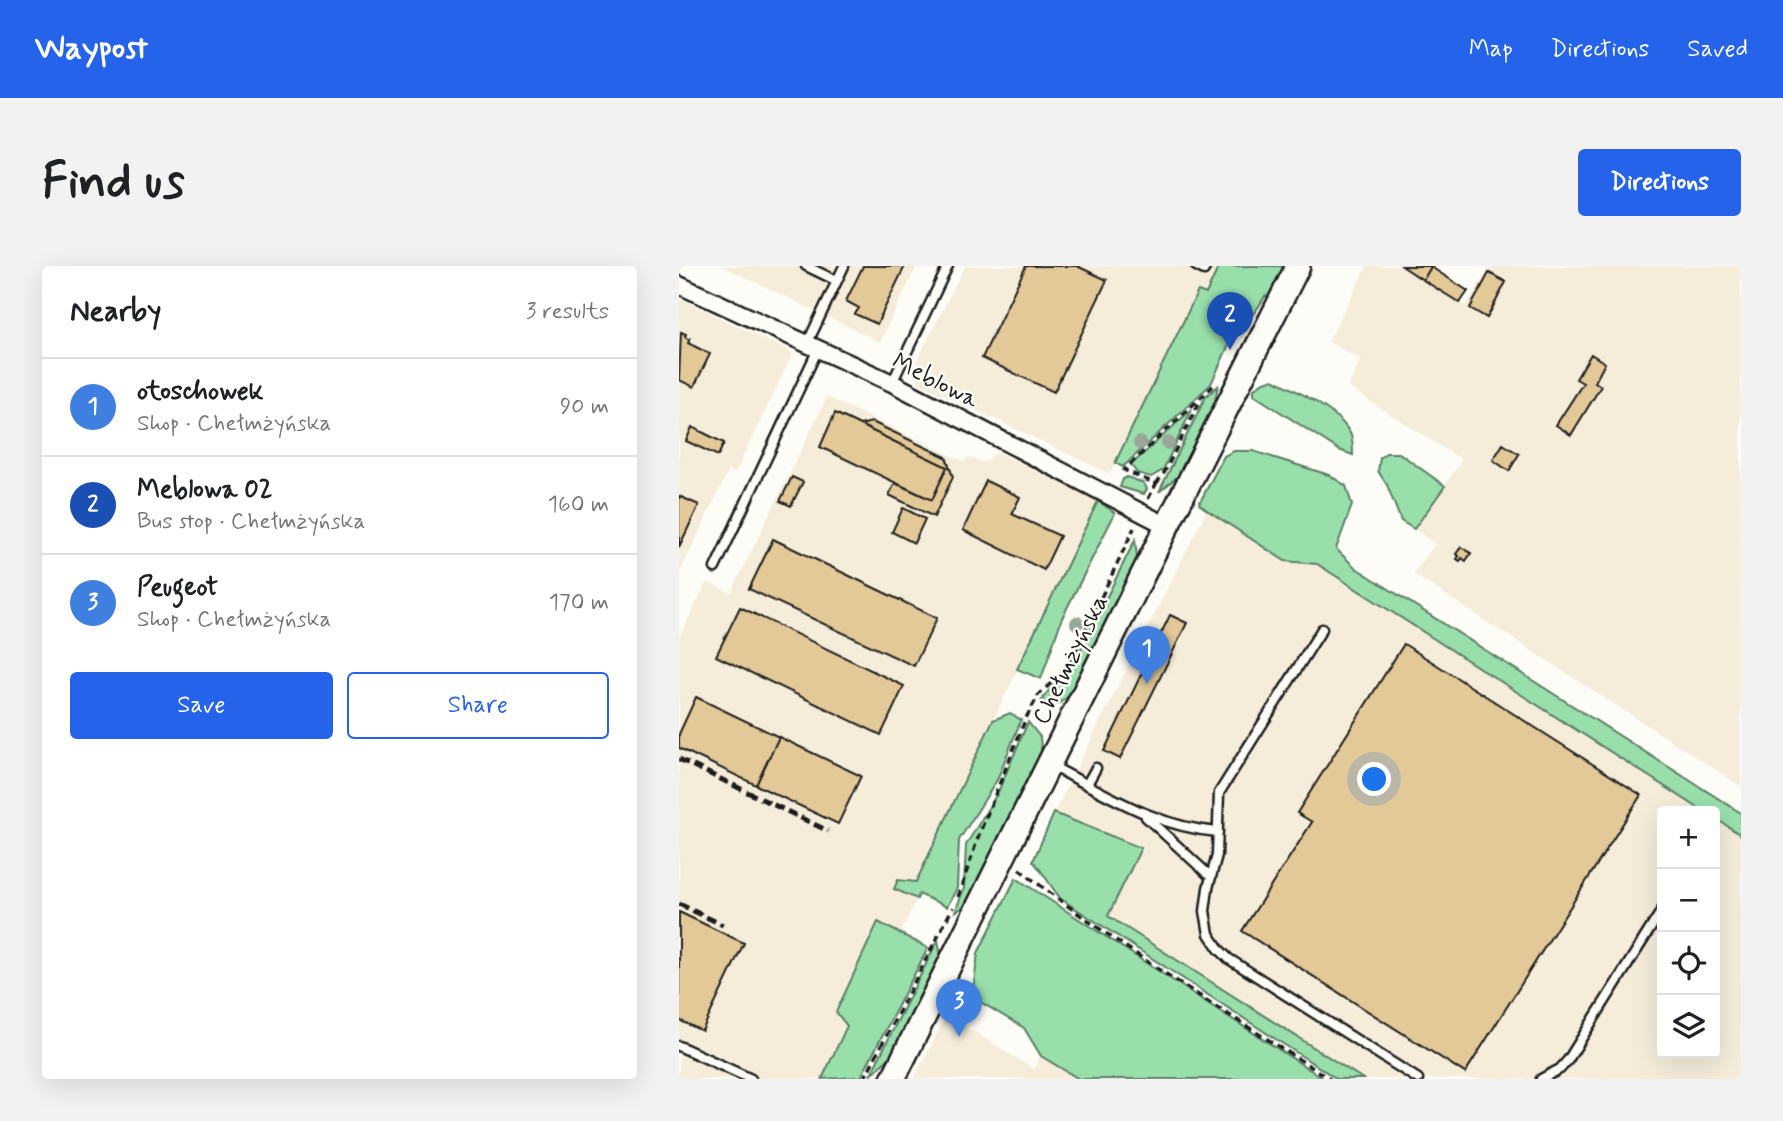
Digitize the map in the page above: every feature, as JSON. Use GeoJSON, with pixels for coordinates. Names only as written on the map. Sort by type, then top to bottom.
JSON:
{"type":"FeatureCollection","features":[{"type":"Feature","properties":{"kind":"street","name":"Chełmżyńska"},"geometry":{"type":"LineString","coordinates":[[893,1079],[1299,266]]}},
{"type":"Feature","properties":{"kind":"street","name":"Meblowa"},"geometry":{"type":"LineString","coordinates":[[679,285],[892,383],[1167,526]]}},
{"type":"Feature","properties":{"kind":"lane"},"geometry":{"type":"LineString","coordinates":[[806,266],[837,281]]}},
{"type":"Feature","properties":{"kind":"lane"},"geometry":{"type":"LineString","coordinates":[[715,568],[813,347],[844,266]]}},
{"type":"Feature","properties":{"kind":"lane"},"geometry":{"type":"LineString","coordinates":[[892,383],[949,266]]}},
{"type":"Feature","properties":{"kind":"lane"},"geometry":{"type":"LineString","coordinates":[[1196,266],[1204,270],[1206,266]]}},
{"type":"Feature","properties":{"kind":"lane"},"geometry":{"type":"LineString","coordinates":[[1322,629],[1219,793],[1217,855],[1205,911],[1209,934],[1229,959],[1418,1079]]}},
{"type":"Feature","properties":{"kind":"lane"},"geometry":{"type":"LineString","coordinates":[[1049,764],[1141,813],[1182,827],[1218,831]]}},
{"type":"Feature","properties":{"kind":"lane"},"geometry":{"type":"LineString","coordinates":[[1087,784],[1096,768]]}},
{"type":"Feature","properties":{"kind":"lane"},"geometry":{"type":"LineString","coordinates":[[1141,813],[1211,877]]}},
{"type":"Feature","properties":{"kind":"lane"},"geometry":{"type":"LineString","coordinates":[[1541,1079],[1560,1069],[1568,1060],[1657,918]]}},
{"type":"Feature","properties":{"kind":"lane"},"geometry":{"type":"LineString","coordinates":[[679,1046],[746,1078]]}},
{"type":"Feature","properties":{"kind":"path"},"geometry":{"type":"LineString","coordinates":[[1156,484],[1124,470],[1212,386],[1218,376]]}},
{"type":"Feature","properties":{"kind":"path"},"geometry":{"type":"LineString","coordinates":[[864,1079],[958,898],[979,832],[1026,718],[1038,694],[1067,669],[1142,512],[1203,395]]}},
{"type":"Feature","properties":{"kind":"path"},"geometry":{"type":"LineString","coordinates":[[1003,857],[1067,906],[1206,1000],[1330,1079]]}},
{"type":"Feature","properties":{"kind":"shaded area"},"geometry":{"type":"Polygon","coordinates":[[[722,266],[917,266],[880,342],[722,266]]]}},
{"type":"Feature","properties":{"kind":"shaded area"},"geometry":{"type":"Polygon","coordinates":[[[965,266],[1219,266],[1206,295],[1198,292],[1110,474],[919,383],[915,364],[965,266]]]}},
{"type":"Feature","properties":{"kind":"shaded area"},"geometry":{"type":"Polygon","coordinates":[[[1367,266],[1402,266],[1466,306],[1491,266],[1741,266],[1741,786],[1413,574],[1435,544],[1414,529],[1462,460],[1348,387],[1361,359],[1328,342],[1367,266]]]}},
{"type":"Feature","properties":{"kind":"shaded area"},"geometry":{"type":"Polygon","coordinates":[[[679,298],[793,353],[735,473],[729,470],[679,574],[679,298]]]}},
{"type":"Feature","properties":{"kind":"shaded area"},"geometry":{"type":"Polygon","coordinates":[[[827,397],[965,462],[968,456],[982,462],[1000,453],[1098,501],[962,786],[919,894],[830,1079],[679,1079],[679,637],[707,582],[731,593],[827,397]]]}},
{"type":"Feature","properties":{"kind":"shaded area"},"geometry":{"type":"Polygon","coordinates":[[[1207,510],[1285,561],[1317,564],[1695,806],[1657,806],[1657,1058],[1720,1058],[1720,821],[1741,835],[1741,1079],[1363,1079],[1108,916],[1141,848],[1054,813],[1207,510]]]}},
{"type":"Feature","properties":{"kind":"shaded area"},"geometry":{"type":"Polygon","coordinates":[[[950,1017],[1034,1069],[1041,1056],[1079,1079],[914,1079],[945,1018],[950,1017]]]}},
{"type":"Feature","properties":{"kind":"green space"},"geometry":{"type":"Polygon","coordinates":[[[1219,266],[1286,266],[1271,298],[1265,296],[1233,341],[1231,340],[1211,384],[1123,467],[1115,463],[1198,291],[1206,294],[1219,266]]]}},
{"type":"Feature","properties":{"kind":"green space"},"geometry":{"type":"Polygon","coordinates":[[[1273,379],[1316,402],[1336,417],[1350,433],[1353,455],[1339,450],[1254,395],[1254,389],[1273,379]]]}},
{"type":"Feature","properties":{"kind":"green space"},"geometry":{"type":"Polygon","coordinates":[[[1218,386],[1212,414],[1183,472],[1159,492],[1206,396],[1218,386]]]}},
{"type":"Feature","properties":{"kind":"green space"},"geometry":{"type":"Polygon","coordinates":[[[1192,409],[1163,470],[1151,477],[1137,473],[1131,465],[1192,409]]]}},
{"type":"Feature","properties":{"kind":"green space"},"geometry":{"type":"Polygon","coordinates":[[[1234,451],[1253,451],[1329,475],[1346,486],[1352,505],[1336,549],[1356,568],[1741,813],[1741,835],[1720,821],[1720,806],[1695,806],[1317,564],[1285,561],[1207,510],[1199,504],[1224,456],[1234,451]]]}},
{"type":"Feature","properties":{"kind":"green space"},"geometry":{"type":"Polygon","coordinates":[[[1386,453],[1399,453],[1445,486],[1414,529],[1401,521],[1387,485],[1378,471],[1380,458],[1386,453]]]}},
{"type":"Feature","properties":{"kind":"green space"},"geometry":{"type":"Polygon","coordinates":[[[1127,477],[1144,483],[1147,489],[1144,494],[1120,487],[1123,479],[1127,477]]]}},
{"type":"Feature","properties":{"kind":"green space"},"geometry":{"type":"Polygon","coordinates":[[[1098,501],[1115,513],[1062,618],[1041,679],[1017,669],[1098,501]]]}},
{"type":"Feature","properties":{"kind":"green space"},"geometry":{"type":"Polygon","coordinates":[[[1135,540],[1138,565],[1073,693],[1058,704],[1041,702],[1073,665],[1135,540]]]}},
{"type":"Feature","properties":{"kind":"green space"},"geometry":{"type":"Polygon","coordinates":[[[1010,713],[1021,720],[997,780],[959,840],[957,888],[947,907],[919,894],[917,899],[894,889],[898,880],[916,882],[993,720],[1010,713]]]}},
{"type":"Feature","properties":{"kind":"green space"},"geometry":{"type":"Polygon","coordinates":[[[1028,722],[1040,737],[1042,758],[969,903],[955,912],[964,888],[966,845],[998,792],[1028,722]]]}},
{"type":"Feature","properties":{"kind":"green space"},"geometry":{"type":"Polygon","coordinates":[[[1054,813],[1141,848],[1108,916],[1363,1079],[1337,1079],[1061,899],[1033,861],[1054,813]]]}},
{"type":"Feature","properties":{"kind":"green space"},"geometry":{"type":"Polygon","coordinates":[[[1016,878],[1324,1079],[1079,1079],[1041,1056],[1024,1028],[972,997],[978,953],[1016,878]]]}},
{"type":"Feature","properties":{"kind":"green space"},"geometry":{"type":"Polygon","coordinates":[[[878,922],[928,948],[861,1077],[822,1079],[847,1026],[836,1012],[878,922]]]}},
{"type":"Feature","properties":{"kind":"green space"},"geometry":{"type":"Polygon","coordinates":[[[938,940],[941,957],[901,1043],[870,1076],[938,940]]]}},
{"type":"Feature","properties":{"kind":"building"},"geometry":{"type":"Polygon","coordinates":[[[863,266],[905,266],[877,324],[855,314],[859,308],[846,301],[863,266]]]}},
{"type":"Feature","properties":{"kind":"building"},"geometry":{"type":"Polygon","coordinates":[[[1026,266],[1077,266],[1107,280],[1054,392],[982,358],[1026,266]]]}},
{"type":"Feature","properties":{"kind":"building"},"geometry":{"type":"Polygon","coordinates":[[[1402,266],[1429,266],[1431,267],[1423,280],[1402,266]]]}},
{"type":"Feature","properties":{"kind":"building"},"geometry":{"type":"Polygon","coordinates":[[[1431,267],[1468,291],[1460,303],[1423,280],[1431,267]]]}},
{"type":"Feature","properties":{"kind":"building"},"geometry":{"type":"Polygon","coordinates":[[[1489,273],[1506,282],[1487,318],[1470,308],[1489,273]]]}},
{"type":"Feature","properties":{"kind":"building"},"geometry":{"type":"Polygon","coordinates":[[[681,332],[686,334],[685,337],[689,340],[691,337],[688,343],[710,354],[694,387],[679,380],[681,332]]]}},
{"type":"Feature","properties":{"kind":"building"},"geometry":{"type":"Polygon","coordinates":[[[1591,354],[1605,363],[1595,382],[1601,386],[1571,435],[1556,425],[1583,383],[1576,379],[1591,354]]]}},
{"type":"Feature","properties":{"kind":"building"},"geometry":{"type":"Polygon","coordinates":[[[835,413],[947,467],[932,500],[820,447],[835,413]]]}},
{"type":"Feature","properties":{"kind":"building"},"geometry":{"type":"Polygon","coordinates":[[[872,422],[946,457],[953,477],[934,517],[889,495],[895,483],[932,500],[947,467],[860,425],[872,422]]]}},
{"type":"Feature","properties":{"kind":"building"},"geometry":{"type":"Polygon","coordinates":[[[692,427],[724,443],[718,456],[686,441],[692,427]]]}},
{"type":"Feature","properties":{"kind":"building"},"geometry":{"type":"Polygon","coordinates":[[[1503,444],[1519,454],[1509,471],[1493,460],[1503,444]]]}},
{"type":"Feature","properties":{"kind":"building"},"geometry":{"type":"Polygon","coordinates":[[[792,477],[803,482],[791,506],[780,501],[792,477]]]}},
{"type":"Feature","properties":{"kind":"building"},"geometry":{"type":"Polygon","coordinates":[[[986,481],[1020,497],[1012,514],[1060,536],[1044,570],[963,530],[986,481]]]}},
{"type":"Feature","properties":{"kind":"building"},"geometry":{"type":"Polygon","coordinates":[[[679,496],[699,505],[679,547],[679,496]]]}},
{"type":"Feature","properties":{"kind":"building"},"geometry":{"type":"Polygon","coordinates":[[[903,508],[925,519],[914,543],[892,532],[903,508]]]}},
{"type":"Feature","properties":{"kind":"building"},"geometry":{"type":"Polygon","coordinates":[[[773,539],[937,618],[914,666],[749,589],[773,539]]]}},
{"type":"Feature","properties":{"kind":"building"},"geometry":{"type":"Polygon","coordinates":[[[1461,547],[1471,553],[1466,561],[1457,559],[1459,556],[1456,554],[1461,547]]]}},
{"type":"Feature","properties":{"kind":"building"},"geometry":{"type":"Polygon","coordinates":[[[740,607],[904,686],[881,735],[716,656],[740,607]]]}},
{"type":"Feature","properties":{"kind":"building"},"geometry":{"type":"Polygon","coordinates":[[[1170,615],[1187,623],[1120,759],[1104,751],[1170,615]]]}},
{"type":"Feature","properties":{"kind":"building"},"geometry":{"type":"Polygon","coordinates":[[[1404,644],[1641,795],[1465,1073],[1242,931],[1312,822],[1297,813],[1404,644]]]}},
{"type":"Feature","properties":{"kind":"building"},"geometry":{"type":"Polygon","coordinates":[[[696,697],[779,737],[756,785],[679,748],[679,734],[696,697]]]}},
{"type":"Feature","properties":{"kind":"building"},"geometry":{"type":"Polygon","coordinates":[[[779,737],[861,776],[838,824],[756,785],[779,737]]]}},
{"type":"Feature","properties":{"kind":"building"},"geometry":{"type":"Polygon","coordinates":[[[679,912],[744,943],[702,1031],[679,1020],[679,912]]]}},
{"type":"Feature","properties":{"kind":"railway"},"geometry":{"type":"LineString","coordinates":[[679,759],[828,831]]}},
{"type":"Feature","properties":{"kind":"railway"},"geometry":{"type":"LineString","coordinates":[[679,904],[723,925]]}},
{"type":"Feature","properties":{"kind":"place","name":"Meblowa 02"},"geometry":{"type":"Point","coordinates":[1230,350]}},
{"type":"Feature","properties":{"kind":"place","name":"otoschowek"},"geometry":{"type":"Point","coordinates":[1147,684]}},
{"type":"Feature","properties":{"kind":"place","name":"Peugeot"},"geometry":{"type":"Point","coordinates":[959,1037]}}]}
